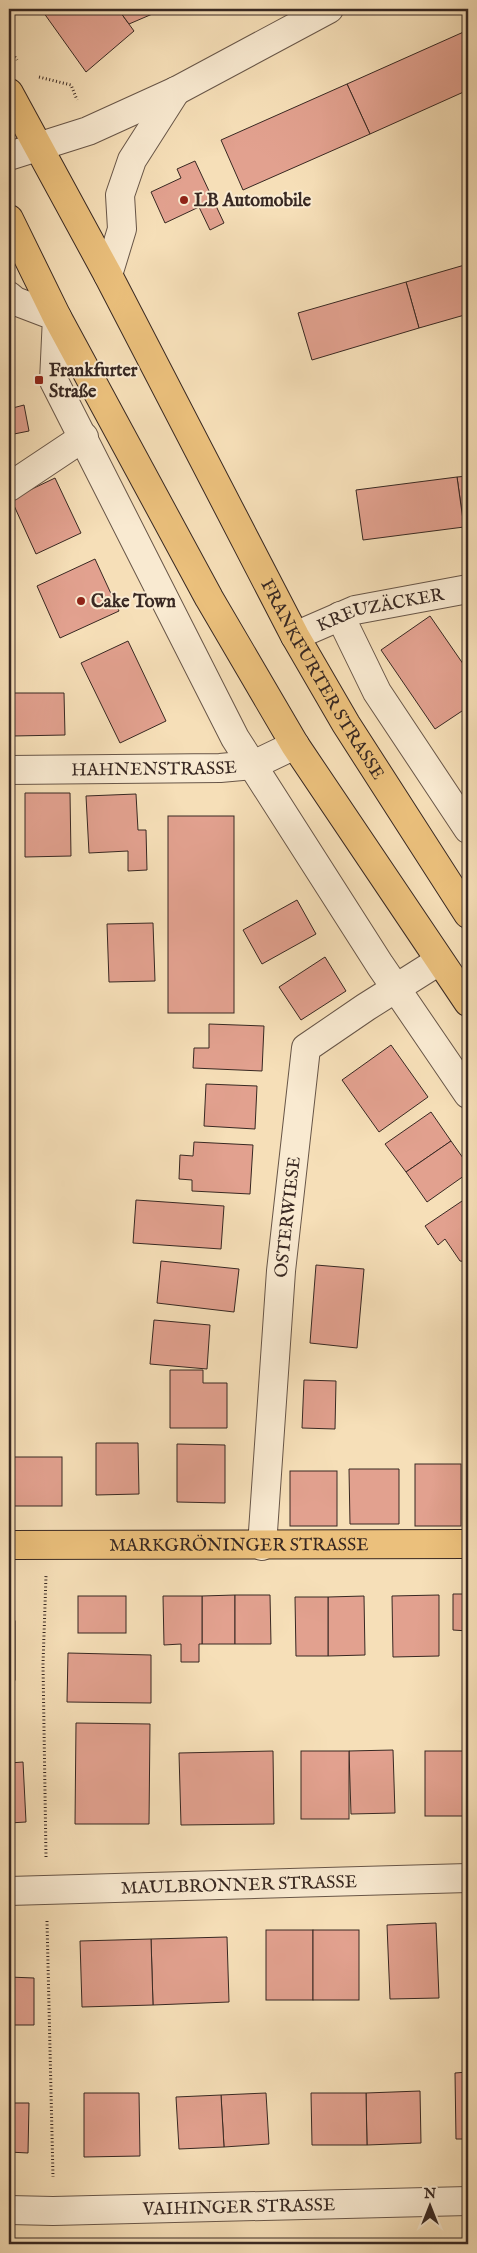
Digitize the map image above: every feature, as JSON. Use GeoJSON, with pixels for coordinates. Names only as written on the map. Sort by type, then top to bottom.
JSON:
{"type":"FeatureCollection","features":[{"type":"Feature","properties":{"kind":"main road","name":"FRANKFURTER STRASSE"},"geometry":{"type":"LineString","coordinates":[[9,93],[108,275],[295,636],[346,724],[468,914]]}},
{"type":"Feature","properties":{"kind":"main road"},"geometry":{"type":"LineString","coordinates":[[9,219],[57,317],[209,598],[295,745],[468,1002]]}},
{"type":"Feature","properties":{"kind":"main road","name":"MARKGRÖNINGER STRASSE"},"geometry":{"type":"LineString","coordinates":[[9,1546],[468,1544]]}},
{"type":"Feature","properties":{"kind":"street"},"geometry":{"type":"LineString","coordinates":[[9,156],[88,131],[176,91],[329,9]]}},
{"type":"Feature","properties":{"kind":"street"},"geometry":{"type":"LineString","coordinates":[[108,275],[122,229],[120,195],[132,160],[176,91]]}},
{"type":"Feature","properties":{"kind":"street"},"geometry":{"type":"LineString","coordinates":[[9,296],[14,301],[57,317],[54,381],[84,436],[235,738],[396,989],[468,1094]]}},
{"type":"Feature","properties":{"kind":"street"},"geometry":{"type":"LineString","coordinates":[[9,488],[84,436]]}},
{"type":"Feature","properties":{"kind":"street","name":"KREUZÄCKER"},"geometry":{"type":"LineString","coordinates":[[295,636],[355,610],[468,590]]}},
{"type":"Feature","properties":{"kind":"street"},"geometry":{"type":"LineString","coordinates":[[340,616],[377,692],[468,829]]}},
{"type":"Feature","properties":{"kind":"street","name":"HAHNENSTRASSE"},"geometry":{"type":"LineString","coordinates":[[9,770],[220,768],[252,765],[295,745]]}},
{"type":"Feature","properties":{"kind":"street","name":"OSTERWIESE"},"geometry":{"type":"LineString","coordinates":[[262,1546],[281,1271],[306,1048],[439,961]]}},
{"type":"Feature","properties":{"kind":"street","name":"MAULBRONNER STRASSE"},"geometry":{"type":"LineString","coordinates":[[9,1891],[468,1878]]}},
{"type":"Feature","properties":{"kind":"street","name":"VAIHINGER STRASSE"},"geometry":{"type":"LineString","coordinates":[[9,2210],[53,2211],[468,2201]]}},
{"type":"Feature","properties":{"kind":"building"},"geometry":{"type":"Polygon","coordinates":[[[41,9],[118,9],[134,31],[86,72],[41,9]]]}},
{"type":"Feature","properties":{"kind":"building"},"geometry":{"type":"Polygon","coordinates":[[[118,9],[164,9],[129,24],[118,9]]]}},
{"type":"Feature","properties":{"kind":"building"},"geometry":{"type":"Polygon","coordinates":[[[468,30],[468,90],[370,134],[347,84],[468,30]]]}},
{"type":"Feature","properties":{"kind":"building"},"geometry":{"type":"Polygon","coordinates":[[[347,84],[370,134],[243,190],[221,140],[347,84]]]}},
{"type":"Feature","properties":{"kind":"building","name":"LB Automobile"},"geometry":{"type":"Polygon","coordinates":[[[195,161],[224,223],[210,230],[199,207],[165,223],[151,192],[181,178],[177,169],[195,161]]]}},
{"type":"Feature","properties":{"kind":"building"},"geometry":{"type":"Polygon","coordinates":[[[468,264],[468,314],[419,328],[406,282],[468,264]]]}},
{"type":"Feature","properties":{"kind":"building"},"geometry":{"type":"Polygon","coordinates":[[[406,282],[419,328],[312,360],[298,313],[406,282]]]}},
{"type":"Feature","properties":{"kind":"building"},"geometry":{"type":"Polygon","coordinates":[[[24,405],[29,431],[9,435],[9,409],[24,405]]]}},
{"type":"Feature","properties":{"kind":"building"},"geometry":{"type":"Polygon","coordinates":[[[468,476],[468,526],[464,527],[457,477],[468,476]]]}},
{"type":"Feature","properties":{"kind":"building"},"geometry":{"type":"Polygon","coordinates":[[[457,477],[464,527],[363,540],[356,490],[457,477]]]}},
{"type":"Feature","properties":{"kind":"building"},"geometry":{"type":"Polygon","coordinates":[[[55,478],[81,533],[36,554],[11,499],[55,478]]]}},
{"type":"Feature","properties":{"kind":"building"},"geometry":{"type":"Polygon","coordinates":[[[95,559],[119,611],[60,638],[37,586],[95,559]]]}},
{"type":"Feature","properties":{"kind":"building"},"geometry":{"type":"Polygon","coordinates":[[[430,616],[468,671],[468,707],[435,729],[381,650],[430,616]]]}},
{"type":"Feature","properties":{"kind":"building"},"geometry":{"type":"Polygon","coordinates":[[[128,641],[166,721],[120,743],[81,663],[128,641]]]}},
{"type":"Feature","properties":{"kind":"building"},"geometry":{"type":"Polygon","coordinates":[[[12,693],[64,693],[65,735],[13,736],[12,693]]]}},
{"type":"Feature","properties":{"kind":"building"},"geometry":{"type":"Polygon","coordinates":[[[25,793],[70,793],[71,856],[25,857],[25,793]]]}},
{"type":"Feature","properties":{"kind":"building"},"geometry":{"type":"Polygon","coordinates":[[[136,794],[138,830],[146,830],[147,870],[128,871],[128,851],[89,853],[86,796],[136,794]]]}},
{"type":"Feature","properties":{"kind":"building"},"geometry":{"type":"Polygon","coordinates":[[[168,816],[234,816],[234,1013],[168,1013],[168,816]]]}},
{"type":"Feature","properties":{"kind":"building"},"geometry":{"type":"Polygon","coordinates":[[[297,900],[316,934],[262,964],[243,930],[297,900]]]}},
{"type":"Feature","properties":{"kind":"building"},"geometry":{"type":"Polygon","coordinates":[[[153,923],[155,981],[109,982],[107,924],[153,923]]]}},
{"type":"Feature","properties":{"kind":"building"},"geometry":{"type":"Polygon","coordinates":[[[325,957],[346,991],[301,1020],[279,987],[325,957]]]}},
{"type":"Feature","properties":{"kind":"building"},"geometry":{"type":"Polygon","coordinates":[[[209,1024],[264,1026],[262,1071],[193,1068],[194,1048],[209,1048],[209,1024]]]}},
{"type":"Feature","properties":{"kind":"building"},"geometry":{"type":"Polygon","coordinates":[[[391,1045],[428,1097],[379,1132],[342,1080],[391,1045]]]}},
{"type":"Feature","properties":{"kind":"building"},"geometry":{"type":"Polygon","coordinates":[[[206,1084],[257,1086],[255,1129],[204,1126],[206,1084]]]}},
{"type":"Feature","properties":{"kind":"building"},"geometry":{"type":"Polygon","coordinates":[[[431,1112],[451,1141],[406,1172],[385,1144],[431,1112]]]}},
{"type":"Feature","properties":{"kind":"building"},"geometry":{"type":"Polygon","coordinates":[[[451,1141],[468,1165],[468,1173],[427,1202],[406,1172],[451,1141]]]}},
{"type":"Feature","properties":{"kind":"building"},"geometry":{"type":"Polygon","coordinates":[[[194,1142],[253,1145],[250,1194],[192,1191],[192,1180],[179,1179],[180,1155],[193,1156],[194,1142]]]}},
{"type":"Feature","properties":{"kind":"building"},"geometry":{"type":"Polygon","coordinates":[[[468,1197],[468,1262],[460,1261],[445,1239],[438,1245],[425,1226],[468,1197]]]}},
{"type":"Feature","properties":{"kind":"building"},"geometry":{"type":"Polygon","coordinates":[[[136,1200],[224,1206],[221,1249],[133,1243],[136,1200]]]}},
{"type":"Feature","properties":{"kind":"building"},"geometry":{"type":"Polygon","coordinates":[[[161,1261],[239,1269],[234,1312],[157,1303],[161,1261]]]}},
{"type":"Feature","properties":{"kind":"building"},"geometry":{"type":"Polygon","coordinates":[[[316,1265],[364,1269],[357,1348],[310,1343],[316,1265]]]}},
{"type":"Feature","properties":{"kind":"building"},"geometry":{"type":"Polygon","coordinates":[[[154,1320],[210,1325],[207,1369],[150,1364],[154,1320]]]}},
{"type":"Feature","properties":{"kind":"building"},"geometry":{"type":"Polygon","coordinates":[[[170,1370],[203,1370],[203,1383],[227,1383],[227,1428],[170,1428],[170,1370]]]}},
{"type":"Feature","properties":{"kind":"building"},"geometry":{"type":"Polygon","coordinates":[[[304,1380],[336,1381],[335,1429],[302,1428],[304,1380]]]}},
{"type":"Feature","properties":{"kind":"building"},"geometry":{"type":"Polygon","coordinates":[[[96,1443],[138,1443],[139,1494],[96,1495],[96,1443]]]}},
{"type":"Feature","properties":{"kind":"building"},"geometry":{"type":"Polygon","coordinates":[[[177,1444],[225,1445],[225,1503],[177,1502],[177,1444]]]}},
{"type":"Feature","properties":{"kind":"building"},"geometry":{"type":"Polygon","coordinates":[[[11,1457],[62,1457],[62,1506],[11,1506],[11,1457]]]}},
{"type":"Feature","properties":{"kind":"building"},"geometry":{"type":"Polygon","coordinates":[[[415,1464],[461,1464],[461,1526],[415,1526],[415,1464]]]}},
{"type":"Feature","properties":{"kind":"building"},"geometry":{"type":"Polygon","coordinates":[[[349,1469],[399,1469],[399,1524],[350,1524],[349,1469]]]}},
{"type":"Feature","properties":{"kind":"building"},"geometry":{"type":"Polygon","coordinates":[[[290,1471],[337,1471],[337,1526],[290,1526],[290,1471]]]}},
{"type":"Feature","properties":{"kind":"building"},"geometry":{"type":"Polygon","coordinates":[[[453,1594],[468,1594],[468,1631],[453,1630],[453,1594]]]}},
{"type":"Feature","properties":{"kind":"building"},"geometry":{"type":"Polygon","coordinates":[[[235,1595],[235,1644],[202,1644],[202,1596],[235,1595]]]}},
{"type":"Feature","properties":{"kind":"building"},"geometry":{"type":"Polygon","coordinates":[[[235,1595],[270,1595],[271,1644],[235,1644],[235,1595]]]}},
{"type":"Feature","properties":{"kind":"building"},"geometry":{"type":"Polygon","coordinates":[[[439,1595],[439,1656],[393,1657],[392,1596],[439,1595]]]}},
{"type":"Feature","properties":{"kind":"building"},"geometry":{"type":"Polygon","coordinates":[[[78,1596],[126,1596],[126,1633],[78,1633],[78,1596]]]}},
{"type":"Feature","properties":{"kind":"building"},"geometry":{"type":"Polygon","coordinates":[[[163,1596],[202,1596],[202,1644],[199,1644],[199,1662],[181,1662],[181,1644],[164,1645],[163,1596]]]}},
{"type":"Feature","properties":{"kind":"building"},"geometry":{"type":"Polygon","coordinates":[[[364,1596],[365,1655],[328,1656],[328,1597],[364,1596]]]}},
{"type":"Feature","properties":{"kind":"building"},"geometry":{"type":"Polygon","coordinates":[[[295,1597],[328,1597],[328,1656],[296,1656],[295,1597]]]}},
{"type":"Feature","properties":{"kind":"building"},"geometry":{"type":"Polygon","coordinates":[[[9,1621],[15,1621],[15,1680],[9,1680],[9,1621]]]}},
{"type":"Feature","properties":{"kind":"building"},"geometry":{"type":"Polygon","coordinates":[[[68,1653],[151,1655],[151,1703],[67,1702],[68,1653]]]}},
{"type":"Feature","properties":{"kind":"building"},"geometry":{"type":"Polygon","coordinates":[[[76,1723],[150,1724],[149,1824],[75,1824],[76,1723]]]}},
{"type":"Feature","properties":{"kind":"building"},"geometry":{"type":"Polygon","coordinates":[[[393,1750],[395,1813],[351,1814],[349,1751],[393,1750]]]}},
{"type":"Feature","properties":{"kind":"building"},"geometry":{"type":"Polygon","coordinates":[[[273,1751],[274,1824],[181,1825],[179,1753],[273,1751]]]}},
{"type":"Feature","properties":{"kind":"building"},"geometry":{"type":"Polygon","coordinates":[[[301,1751],[349,1751],[349,1819],[301,1819],[301,1751]]]}},
{"type":"Feature","properties":{"kind":"building"},"geometry":{"type":"Polygon","coordinates":[[[425,1751],[465,1751],[465,1816],[425,1816],[425,1751]]]}},
{"type":"Feature","properties":{"kind":"building"},"geometry":{"type":"Polygon","coordinates":[[[465,1759],[468,1759],[468,1816],[465,1816],[465,1759]]]}},
{"type":"Feature","properties":{"kind":"building"},"geometry":{"type":"Polygon","coordinates":[[[23,1762],[26,1822],[9,1823],[9,1763],[23,1762]]]}},
{"type":"Feature","properties":{"kind":"building"},"geometry":{"type":"Polygon","coordinates":[[[467,1922],[468,1922],[467,1991],[467,1922]]]}},
{"type":"Feature","properties":{"kind":"building"},"geometry":{"type":"Polygon","coordinates":[[[436,1923],[439,1998],[390,1999],[387,1925],[436,1923]]]}},
{"type":"Feature","properties":{"kind":"building"},"geometry":{"type":"Polygon","coordinates":[[[266,1930],[313,1930],[313,2000],[266,2000],[266,1930]]]}},
{"type":"Feature","properties":{"kind":"building"},"geometry":{"type":"Polygon","coordinates":[[[313,1930],[359,1930],[359,2000],[313,2000],[313,1930]]]}},
{"type":"Feature","properties":{"kind":"building"},"geometry":{"type":"Polygon","coordinates":[[[227,1937],[229,2002],[153,2005],[151,1939],[227,1937]]]}},
{"type":"Feature","properties":{"kind":"building"},"geometry":{"type":"Polygon","coordinates":[[[151,1939],[153,2005],[82,2007],[80,1941],[151,1939]]]}},
{"type":"Feature","properties":{"kind":"building"},"geometry":{"type":"Polygon","coordinates":[[[9,1977],[34,1978],[34,2025],[9,2025],[9,1977]]]}},
{"type":"Feature","properties":{"kind":"building"},"geometry":{"type":"Polygon","coordinates":[[[468,2072],[468,2139],[456,2139],[455,2073],[468,2072]]]}},
{"type":"Feature","properties":{"kind":"building"},"geometry":{"type":"Polygon","coordinates":[[[420,2091],[421,2143],[367,2145],[366,2093],[420,2091]]]}},
{"type":"Feature","properties":{"kind":"building"},"geometry":{"type":"Polygon","coordinates":[[[84,2093],[139,2093],[140,2156],[84,2157],[84,2093]]]}},
{"type":"Feature","properties":{"kind":"building"},"geometry":{"type":"Polygon","coordinates":[[[266,2093],[269,2144],[224,2147],[221,2095],[266,2093]]]}},
{"type":"Feature","properties":{"kind":"building"},"geometry":{"type":"Polygon","coordinates":[[[311,2093],[366,2093],[367,2145],[312,2145],[311,2093]]]}},
{"type":"Feature","properties":{"kind":"building"},"geometry":{"type":"Polygon","coordinates":[[[221,2095],[224,2147],[179,2149],[176,2097],[221,2095]]]}},
{"type":"Feature","properties":{"kind":"building"},"geometry":{"type":"Polygon","coordinates":[[[9,2103],[29,2103],[28,2153],[9,2152],[9,2103]]]}},
{"type":"Feature","properties":{"kind":"place","name":"LB Automobile"},"geometry":{"type":"Point","coordinates":[184,200]}},
{"type":"Feature","properties":{"kind":"place","name":"Frankfurter Straße"},"geometry":{"type":"Point","coordinates":[39,380]}},
{"type":"Feature","properties":{"kind":"place","name":"Cake Town"},"geometry":{"type":"Point","coordinates":[81,601]}}]}
